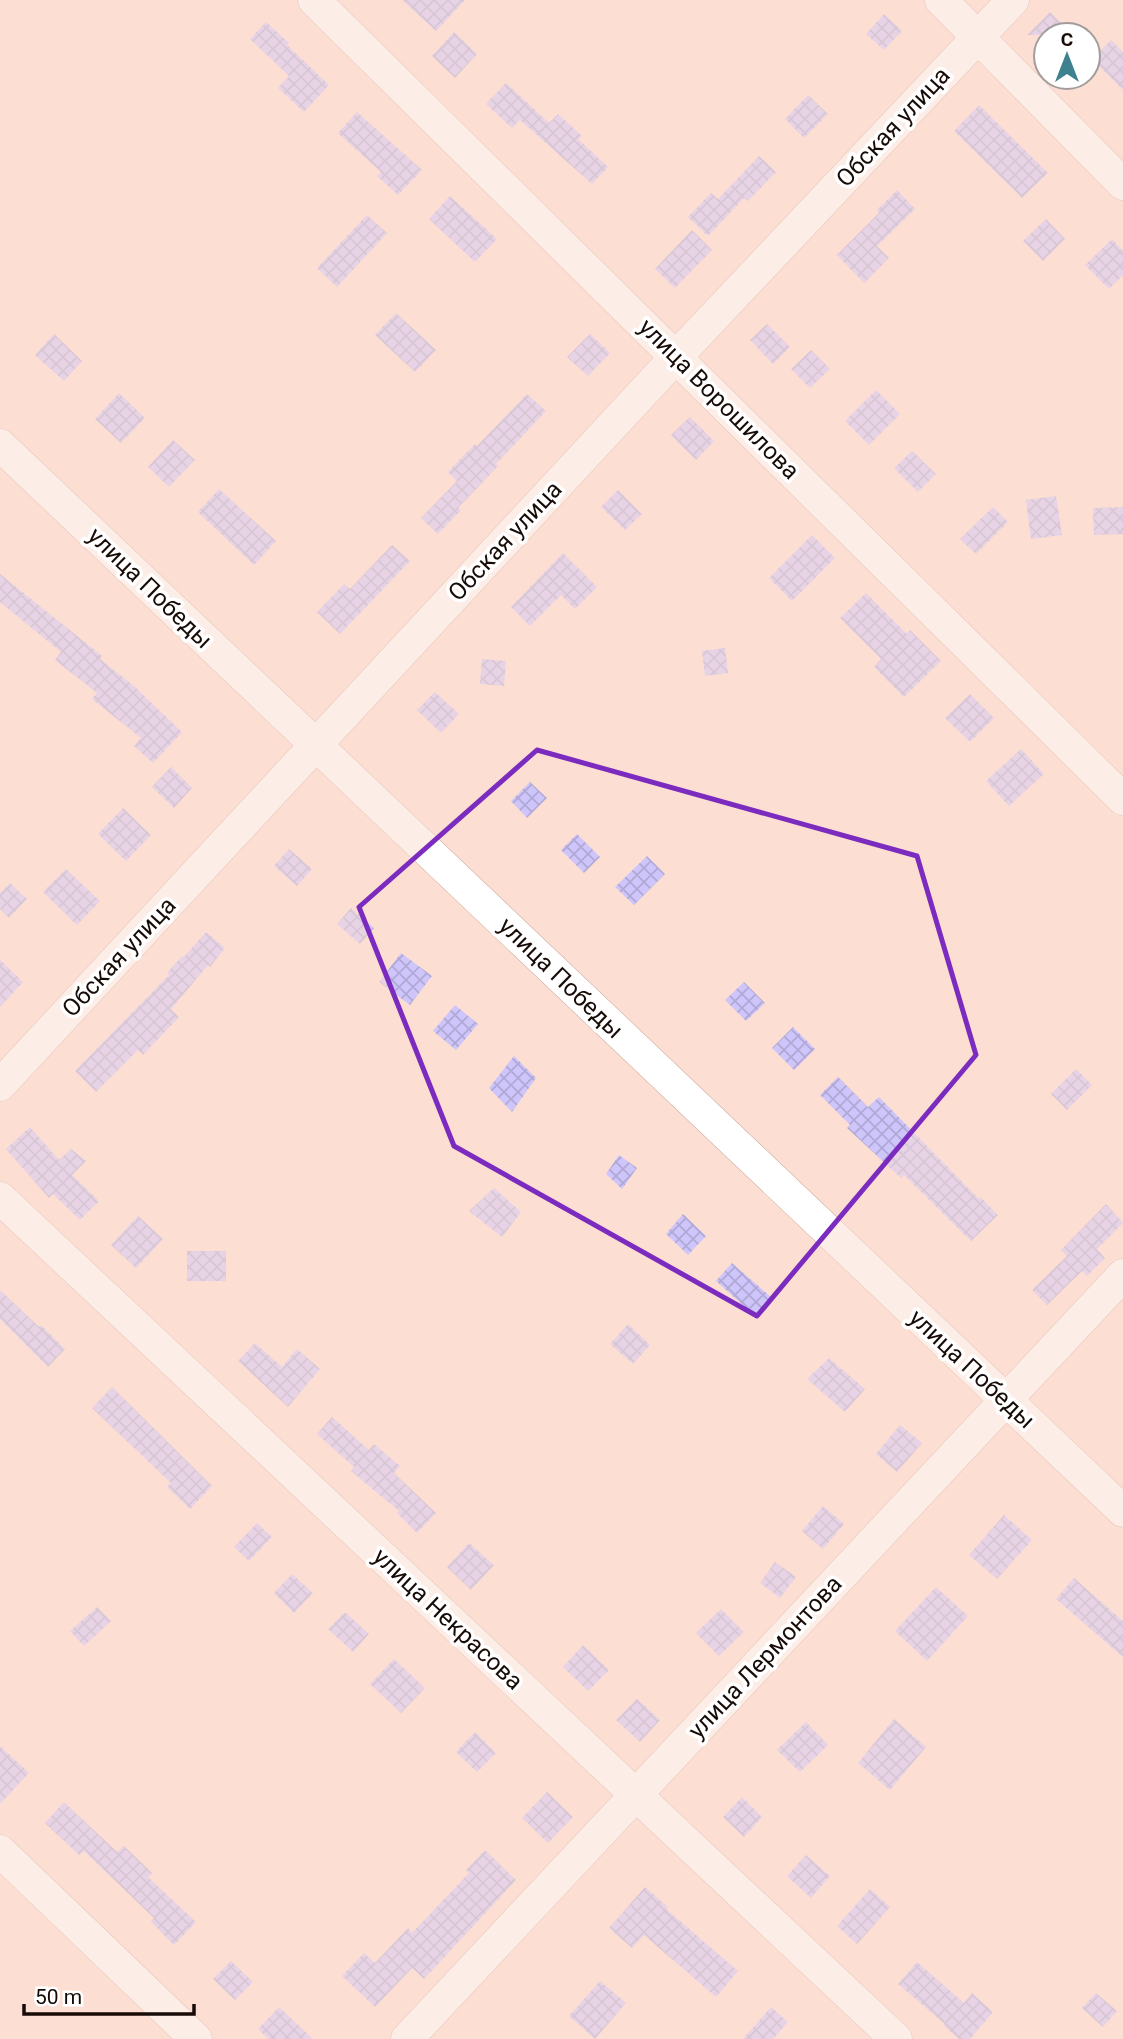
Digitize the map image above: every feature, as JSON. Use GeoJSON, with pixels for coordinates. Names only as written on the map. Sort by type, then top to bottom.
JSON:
{"type":"FeatureCollection","features":[{"type":"Feature","properties":{"kind":"street","name":"улица Ворошилова"},"geometry":{"type":"LineString","coordinates":[[314,0],[1123,799]]}},
{"type":"Feature","properties":{"kind":"street"},"geometry":{"type":"LineString","coordinates":[[941,0],[1123,184]]}},
{"type":"Feature","properties":{"kind":"street","name":"Обская улица"},"geometry":{"type":"LineString","coordinates":[[0,1085],[676,357],[1013,0]]}},
{"type":"Feature","properties":{"kind":"street","name":"улица Победы"},"geometry":{"type":"LineString","coordinates":[[0,445],[1123,1511]]}},
{"type":"Feature","properties":{"kind":"street","name":"улица Некрасова"},"geometry":{"type":"LineString","coordinates":[[0,1198],[896,2039]]}},
{"type":"Feature","properties":{"kind":"street","name":"улица Лермонтова"},"geometry":{"type":"LineString","coordinates":[[407,2039],[1123,1275]]}},
{"type":"Feature","properties":{"kind":"street"},"geometry":{"type":"LineString","coordinates":[[0,1851],[196,2039]]}},
{"type":"Feature","properties":{"kind":"highlighted area"},"geometry":{"type":"Polygon","coordinates":[[[537,750],[917,856],[976,1055],[757,1316],[454,1146],[359,907],[537,750]]]}},
{"type":"Feature","properties":{"kind":"building"},"geometry":{"type":"Polygon","coordinates":[[[402,0],[465,0],[436,31],[402,0]]]}},
{"type":"Feature","properties":{"kind":"building"},"geometry":{"type":"Polygon","coordinates":[[[1050,12],[1059,21],[1041,21],[1050,12]]]}},
{"type":"Feature","properties":{"kind":"building"},"geometry":{"type":"Polygon","coordinates":[[[884,14],[902,31],[884,50],[866,34],[884,14]]]}},
{"type":"Feature","properties":{"kind":"building"},"geometry":{"type":"Polygon","coordinates":[[[266,22],[329,85],[304,112],[278,88],[289,76],[250,39],[266,22]]]}},
{"type":"Feature","properties":{"kind":"building"},"geometry":{"type":"Polygon","coordinates":[[[454,32],[477,54],[455,78],[432,56],[454,32]]]}},
{"type":"Feature","properties":{"kind":"building"},"geometry":{"type":"Polygon","coordinates":[[[1111,40],[1123,52],[1123,90],[1102,69],[1102,49],[1111,40]]]}},
{"type":"Feature","properties":{"kind":"building"},"geometry":{"type":"Polygon","coordinates":[[[506,83],[549,123],[558,114],[582,136],[578,139],[608,167],[592,184],[520,120],[512,128],[486,104],[506,83]]]}},
{"type":"Feature","properties":{"kind":"building"},"geometry":{"type":"Polygon","coordinates":[[[808,95],[828,114],[804,138],[785,119],[808,95]]]}},
{"type":"Feature","properties":{"kind":"building"},"geometry":{"type":"Polygon","coordinates":[[[979,105],[1048,173],[1022,198],[954,131],[979,105]]]}},
{"type":"Feature","properties":{"kind":"building"},"geometry":{"type":"Polygon","coordinates":[[[357,112],[422,170],[398,195],[377,176],[381,172],[338,133],[357,112]]]}},
{"type":"Feature","properties":{"kind":"building"},"geometry":{"type":"Polygon","coordinates":[[[759,156],[776,172],[748,201],[744,198],[708,236],[688,217],[711,193],[718,199],[759,156]]]}},
{"type":"Feature","properties":{"kind":"building"},"geometry":{"type":"Polygon","coordinates":[[[897,190],[915,209],[877,246],[889,258],[864,283],[837,255],[879,213],[877,210],[897,190]]]}},
{"type":"Feature","properties":{"kind":"building"},"geometry":{"type":"Polygon","coordinates":[[[450,196],[497,239],[475,262],[429,219],[450,196]]]}},
{"type":"Feature","properties":{"kind":"building"},"geometry":{"type":"Polygon","coordinates":[[[367,215],[387,233],[337,287],[317,268],[367,215]]]}},
{"type":"Feature","properties":{"kind":"building"},"geometry":{"type":"Polygon","coordinates":[[[1046,219],[1065,239],[1043,261],[1023,241],[1046,219]]]}},
{"type":"Feature","properties":{"kind":"building"},"geometry":{"type":"Polygon","coordinates":[[[692,230],[712,250],[675,288],[655,269],[692,230]]]}},
{"type":"Feature","properties":{"kind":"building"},"geometry":{"type":"Polygon","coordinates":[[[1112,239],[1123,251],[1123,275],[1109,289],[1085,265],[1112,239]]]}},
{"type":"Feature","properties":{"kind":"building"},"geometry":{"type":"Polygon","coordinates":[[[396,313],[436,350],[415,372],[375,335],[396,313]]]}},
{"type":"Feature","properties":{"kind":"building"},"geometry":{"type":"Polygon","coordinates":[[[767,324],[790,347],[773,364],[750,340],[767,324]]]}},
{"type":"Feature","properties":{"kind":"building"},"geometry":{"type":"Polygon","coordinates":[[[54,334],[82,361],[64,381],[35,355],[54,334]]]}},
{"type":"Feature","properties":{"kind":"building"},"geometry":{"type":"Polygon","coordinates":[[[590,334],[610,353],[588,376],[567,357],[590,334]]]}},
{"type":"Feature","properties":{"kind":"building"},"geometry":{"type":"Polygon","coordinates":[[[811,350],[830,369],[810,388],[791,369],[811,350]]]}},
{"type":"Feature","properties":{"kind":"building"},"geometry":{"type":"Polygon","coordinates":[[[876,390],[900,414],[869,445],[845,421],[876,390]]]}},
{"type":"Feature","properties":{"kind":"building"},"geometry":{"type":"Polygon","coordinates":[[[119,393],[145,418],[121,443],[95,419],[119,393]]]}},
{"type":"Feature","properties":{"kind":"building"},"geometry":{"type":"Polygon","coordinates":[[[527,394],[546,411],[496,464],[498,466],[458,508],[461,510],[438,534],[421,518],[457,481],[448,472],[527,394]]]}},
{"type":"Feature","properties":{"kind":"building"},"geometry":{"type":"Polygon","coordinates":[[[690,417],[714,441],[696,460],[671,435],[690,417]]]}},
{"type":"Feature","properties":{"kind":"building"},"geometry":{"type":"Polygon","coordinates":[[[173,440],[195,460],[169,487],[148,467],[173,440]]]}},
{"type":"Feature","properties":{"kind":"building"},"geometry":{"type":"Polygon","coordinates":[[[912,451],[936,474],[918,492],[894,468],[912,451]]]}},
{"type":"Feature","properties":{"kind":"building"},"geometry":{"type":"Polygon","coordinates":[[[219,489],[276,541],[254,565],[198,512],[219,489]]]}},
{"type":"Feature","properties":{"kind":"building"},"geometry":{"type":"Polygon","coordinates":[[[618,490],[642,514],[625,530],[601,507],[618,490]]]}},
{"type":"Feature","properties":{"kind":"building"},"geometry":{"type":"Polygon","coordinates":[[[1056,496],[1062,535],[1031,539],[1026,500],[1056,496]]]}},
{"type":"Feature","properties":{"kind":"building"},"geometry":{"type":"Polygon","coordinates":[[[993,507],[1008,522],[976,554],[960,539],[993,507]]]}},
{"type":"Feature","properties":{"kind":"building"},"geometry":{"type":"Polygon","coordinates":[[[1123,507],[1123,534],[1094,535],[1093,508],[1123,507]]]}},
{"type":"Feature","properties":{"kind":"building"},"geometry":{"type":"Polygon","coordinates":[[[812,535],[835,558],[792,601],[769,578],[812,535]]]}},
{"type":"Feature","properties":{"kind":"building"},"geometry":{"type":"Polygon","coordinates":[[[392,545],[410,561],[340,634],[317,612],[344,584],[350,589],[392,545]]]}},
{"type":"Feature","properties":{"kind":"building"},"geometry":{"type":"Polygon","coordinates":[[[563,553],[597,587],[575,609],[561,595],[530,626],[511,607],[563,553]]]}},
{"type":"Feature","properties":{"kind":"building"},"geometry":{"type":"Polygon","coordinates":[[[0,574],[102,656],[100,659],[135,687],[182,732],[153,763],[134,746],[141,738],[92,699],[97,693],[55,660],[61,652],[0,602],[0,574]]]}},
{"type":"Feature","properties":{"kind":"building"},"geometry":{"type":"Polygon","coordinates":[[[866,593],[907,634],[910,630],[941,661],[904,697],[874,667],[881,659],[840,618],[866,593]]]}},
{"type":"Feature","properties":{"kind":"building"},"geometry":{"type":"Polygon","coordinates":[[[725,648],[728,673],[705,676],[702,651],[725,648]]]}},
{"type":"Feature","properties":{"kind":"building"},"geometry":{"type":"Polygon","coordinates":[[[482,659],[506,661],[504,686],[480,684],[482,659]]]}},
{"type":"Feature","properties":{"kind":"building"},"geometry":{"type":"Polygon","coordinates":[[[435,692],[459,714],[441,733],[417,710],[435,692]]]}},
{"type":"Feature","properties":{"kind":"building"},"geometry":{"type":"Polygon","coordinates":[[[970,694],[994,718],[970,742],[945,718],[970,694]]]}},
{"type":"Feature","properties":{"kind":"building"},"geometry":{"type":"Polygon","coordinates":[[[1021,749],[1044,774],[1009,806],[986,781],[1021,749]]]}},
{"type":"Feature","properties":{"kind":"building"},"geometry":{"type":"Polygon","coordinates":[[[171,767],[192,788],[174,808],[152,787],[171,767]]]}},
{"type":"Feature","properties":{"kind":"building"},"geometry":{"type":"Polygon","coordinates":[[[530,782],[547,798],[527,818],[511,801],[530,782]]]}},
{"type":"Feature","properties":{"kind":"building"},"geometry":{"type":"Polygon","coordinates":[[[123,808],[151,835],[126,861],[98,834],[123,808]]]}},
{"type":"Feature","properties":{"kind":"building"},"geometry":{"type":"Polygon","coordinates":[[[577,834],[600,857],[584,873],[561,850],[577,834]]]}},
{"type":"Feature","properties":{"kind":"building"},"geometry":{"type":"Polygon","coordinates":[[[289,849],[312,869],[297,886],[274,866],[289,849]]]}},
{"type":"Feature","properties":{"kind":"building"},"geometry":{"type":"Polygon","coordinates":[[[647,856],[665,874],[634,905],[615,887],[647,856]]]}},
{"type":"Feature","properties":{"kind":"building"},"geometry":{"type":"Polygon","coordinates":[[[66,869],[100,901],[77,925],[43,892],[66,869]]]}},
{"type":"Feature","properties":{"kind":"building"},"geometry":{"type":"Polygon","coordinates":[[[10,883],[27,899],[9,918],[0,909],[0,893],[10,883]]]}},
{"type":"Feature","properties":{"kind":"building"},"geometry":{"type":"Polygon","coordinates":[[[351,908],[374,928],[360,944],[337,924],[351,908]]]}},
{"type":"Feature","properties":{"kind":"building"},"geometry":{"type":"Polygon","coordinates":[[[206,932],[225,948],[171,1009],[179,1017],[143,1055],[138,1050],[96,1092],[75,1071],[169,975],[167,973],[206,932]]]}},
{"type":"Feature","properties":{"kind":"building"},"geometry":{"type":"Polygon","coordinates":[[[401,953],[432,976],[410,1005],[379,982],[401,953]]]}},
{"type":"Feature","properties":{"kind":"building"},"geometry":{"type":"Polygon","coordinates":[[[0,960],[23,982],[0,1007],[0,960]]]}},
{"type":"Feature","properties":{"kind":"building"},"geometry":{"type":"Polygon","coordinates":[[[744,982],[765,1003],[746,1021],[725,1000],[744,982]]]}},
{"type":"Feature","properties":{"kind":"building"},"geometry":{"type":"Polygon","coordinates":[[[455,1005],[478,1024],[456,1050],[433,1031],[455,1005]]]}},
{"type":"Feature","properties":{"kind":"building"},"geometry":{"type":"Polygon","coordinates":[[[793,1027],[815,1049],[794,1070],[772,1048],[793,1027]]]}},
{"type":"Feature","properties":{"kind":"building"},"geometry":{"type":"Polygon","coordinates":[[[514,1056],[536,1078],[512,1112],[489,1088],[514,1056]]]}},
{"type":"Feature","properties":{"kind":"building"},"geometry":{"type":"Polygon","coordinates":[[[1076,1069],[1092,1085],[1067,1110],[1051,1094],[1076,1069]]]}},
{"type":"Feature","properties":{"kind":"building"},"geometry":{"type":"Polygon","coordinates":[[[838,1077],[868,1107],[879,1097],[998,1215],[971,1241],[904,1175],[901,1178],[847,1128],[850,1125],[820,1095],[838,1077]]]}},
{"type":"Feature","properties":{"kind":"building"},"geometry":{"type":"Polygon","coordinates":[[[30,1127],[59,1160],[71,1149],[86,1161],[72,1175],[99,1201],[80,1220],[53,1194],[49,1198],[6,1149],[30,1127]]]}},
{"type":"Feature","properties":{"kind":"building"},"geometry":{"type":"Polygon","coordinates":[[[619,1155],[637,1168],[622,1189],[606,1174],[619,1155]]]}},
{"type":"Feature","properties":{"kind":"building"},"geometry":{"type":"Polygon","coordinates":[[[494,1188],[521,1212],[502,1237],[469,1211],[494,1188]]]}},
{"type":"Feature","properties":{"kind":"building"},"geometry":{"type":"Polygon","coordinates":[[[1106,1204],[1123,1223],[1097,1249],[1105,1258],[1087,1276],[1082,1271],[1047,1305],[1032,1290],[1067,1256],[1061,1250],[1106,1204]]]}},
{"type":"Feature","properties":{"kind":"building"},"geometry":{"type":"Polygon","coordinates":[[[683,1214],[706,1236],[688,1255],[666,1234],[683,1214]]]}},
{"type":"Feature","properties":{"kind":"building"},"geometry":{"type":"Polygon","coordinates":[[[138,1216],[163,1239],[136,1268],[111,1245],[138,1216]]]}},
{"type":"Feature","properties":{"kind":"building"},"geometry":{"type":"Polygon","coordinates":[[[187,1251],[226,1251],[226,1281],[187,1281],[187,1251]]]}},
{"type":"Feature","properties":{"kind":"building"},"geometry":{"type":"Polygon","coordinates":[[[732,1263],[773,1299],[756,1317],[716,1281],[732,1263]]]}},
{"type":"Feature","properties":{"kind":"building"},"geometry":{"type":"Polygon","coordinates":[[[0,1290],[65,1349],[48,1367],[0,1319],[0,1290]]]}},
{"type":"Feature","properties":{"kind":"building"},"geometry":{"type":"Polygon","coordinates":[[[628,1324],[650,1345],[633,1364],[610,1344],[628,1324]]]}},
{"type":"Feature","properties":{"kind":"building"},"geometry":{"type":"Polygon","coordinates":[[[255,1343],[282,1367],[297,1349],[320,1369],[288,1407],[238,1361],[255,1343]]]}},
{"type":"Feature","properties":{"kind":"building"},"geometry":{"type":"Polygon","coordinates":[[[829,1358],[865,1389],[845,1412],[807,1379],[829,1358]]]}},
{"type":"Feature","properties":{"kind":"building"},"geometry":{"type":"Polygon","coordinates":[[[112,1387],[212,1486],[190,1509],[167,1487],[171,1483],[92,1408],[112,1387]]]}},
{"type":"Feature","properties":{"kind":"building"},"geometry":{"type":"Polygon","coordinates":[[[332,1417],[369,1450],[374,1444],[400,1466],[394,1473],[436,1513],[417,1533],[397,1513],[399,1511],[351,1471],[354,1467],[317,1434],[332,1417]]]}},
{"type":"Feature","properties":{"kind":"building"},"geometry":{"type":"Polygon","coordinates":[[[900,1425],[922,1443],[897,1472],[876,1454],[900,1425]]]}},
{"type":"Feature","properties":{"kind":"building"},"geometry":{"type":"Polygon","coordinates":[[[823,1506],[844,1524],[823,1549],[802,1531],[823,1506]]]}},
{"type":"Feature","properties":{"kind":"building"},"geometry":{"type":"Polygon","coordinates":[[[1004,1515],[1032,1540],[997,1579],[969,1555],[1004,1515]]]}},
{"type":"Feature","properties":{"kind":"building"},"geometry":{"type":"Polygon","coordinates":[[[257,1523],[272,1537],[249,1561],[234,1547],[257,1523]]]}},
{"type":"Feature","properties":{"kind":"building"},"geometry":{"type":"Polygon","coordinates":[[[469,1543],[494,1565],[471,1590],[447,1567],[469,1543]]]}},
{"type":"Feature","properties":{"kind":"building"},"geometry":{"type":"Polygon","coordinates":[[[775,1562],[796,1577],[780,1598],[760,1583],[775,1562]]]}},
{"type":"Feature","properties":{"kind":"building"},"geometry":{"type":"Polygon","coordinates":[[[292,1574],[313,1593],[294,1613],[274,1593],[292,1574]]]}},
{"type":"Feature","properties":{"kind":"building"},"geometry":{"type":"Polygon","coordinates":[[[1074,1578],[1123,1621],[1123,1657],[1056,1599],[1074,1578]]]}},
{"type":"Feature","properties":{"kind":"building"},"geometry":{"type":"Polygon","coordinates":[[[936,1587],[968,1616],[927,1661],[895,1631],[936,1587]]]}},
{"type":"Feature","properties":{"kind":"building"},"geometry":{"type":"Polygon","coordinates":[[[97,1607],[111,1621],[84,1646],[70,1631],[97,1607]]]}},
{"type":"Feature","properties":{"kind":"building"},"geometry":{"type":"Polygon","coordinates":[[[721,1609],[744,1632],[719,1656],[696,1633],[721,1609]]]}},
{"type":"Feature","properties":{"kind":"building"},"geometry":{"type":"Polygon","coordinates":[[[345,1612],[369,1634],[353,1652],[328,1629],[345,1612]]]}},
{"type":"Feature","properties":{"kind":"building"},"geometry":{"type":"Polygon","coordinates":[[[583,1645],[609,1670],[588,1691],[563,1667],[583,1645]]]}},
{"type":"Feature","properties":{"kind":"building"},"geometry":{"type":"Polygon","coordinates":[[[394,1659],[425,1688],[401,1713],[370,1684],[394,1659]]]}},
{"type":"Feature","properties":{"kind":"building"},"geometry":{"type":"Polygon","coordinates":[[[637,1699],[660,1720],[640,1742],[616,1720],[637,1699]]]}},
{"type":"Feature","properties":{"kind":"building"},"geometry":{"type":"Polygon","coordinates":[[[894,1719],[926,1747],[890,1790],[858,1763],[894,1719]]]}},
{"type":"Feature","properties":{"kind":"building"},"geometry":{"type":"Polygon","coordinates":[[[806,1722],[828,1745],[800,1772],[777,1750],[806,1722]]]}},
{"type":"Feature","properties":{"kind":"building"},"geometry":{"type":"Polygon","coordinates":[[[475,1732],[496,1753],[477,1772],[456,1752],[475,1732]]]}},
{"type":"Feature","properties":{"kind":"building"},"geometry":{"type":"Polygon","coordinates":[[[0,1746],[29,1773],[0,1804],[0,1746]]]}},
{"type":"Feature","properties":{"kind":"building"},"geometry":{"type":"Polygon","coordinates":[[[547,1792],[573,1817],[548,1843],[522,1818],[547,1792]]]}},
{"type":"Feature","properties":{"kind":"building"},"geometry":{"type":"Polygon","coordinates":[[[742,1797],[762,1817],[744,1837],[723,1817],[742,1797]]]}},
{"type":"Feature","properties":{"kind":"building"},"geometry":{"type":"Polygon","coordinates":[[[64,1802],[117,1852],[124,1846],[152,1873],[148,1877],[196,1922],[174,1945],[151,1922],[154,1918],[84,1851],[79,1855],[45,1823],[64,1802]]]}},
{"type":"Feature","properties":{"kind":"building"},"geometry":{"type":"Polygon","coordinates":[[[485,1850],[516,1880],[424,1979],[412,1968],[375,2007],[342,1976],[364,1953],[375,1963],[408,1928],[412,1933],[469,1873],[466,1870],[485,1850]]]}},
{"type":"Feature","properties":{"kind":"building"},"geometry":{"type":"Polygon","coordinates":[[[806,1855],[830,1876],[811,1898],[787,1876],[806,1855]]]}},
{"type":"Feature","properties":{"kind":"building"},"geometry":{"type":"Polygon","coordinates":[[[645,1887],[668,1907],[666,1909],[738,1971],[716,1997],[644,1935],[632,1948],[609,1928],[645,1887]]]}},
{"type":"Feature","properties":{"kind":"building"},"geometry":{"type":"Polygon","coordinates":[[[870,1889],[890,1907],[857,1944],[837,1926],[870,1889]]]}},
{"type":"Feature","properties":{"kind":"building"},"geometry":{"type":"Polygon","coordinates":[[[231,1961],[253,1982],[235,2000],[213,1979],[231,1961]]]}},
{"type":"Feature","properties":{"kind":"building"},"geometry":{"type":"Polygon","coordinates":[[[917,1962],[964,2003],[972,1993],[993,2012],[970,2039],[959,2039],[898,1984],[917,1962]]]}},
{"type":"Feature","properties":{"kind":"building"},"geometry":{"type":"Polygon","coordinates":[[[600,1981],[626,2003],[595,2039],[569,2016],[600,1981]]]}},
{"type":"Feature","properties":{"kind":"building"},"geometry":{"type":"Polygon","coordinates":[[[1096,1993],[1117,2011],[1103,2027],[1082,2008],[1096,1993]]]}},
{"type":"Feature","properties":{"kind":"building"},"geometry":{"type":"Polygon","coordinates":[[[279,2007],[313,2039],[269,2039],[258,2029],[279,2007]]]}},
{"type":"Feature","properties":{"kind":"building"},"geometry":{"type":"Polygon","coordinates":[[[771,2007],[788,2022],[773,2039],[743,2039],[771,2007]]]}}]}
